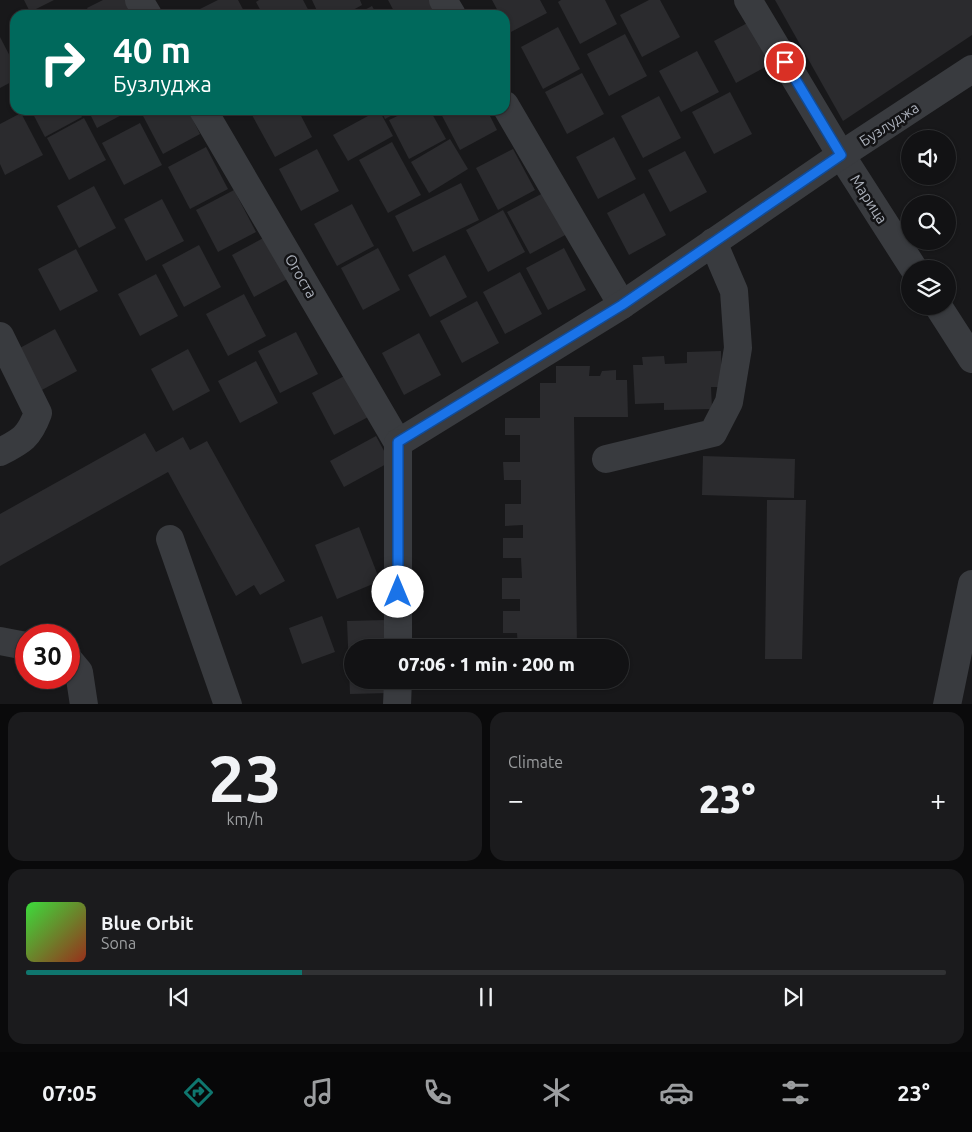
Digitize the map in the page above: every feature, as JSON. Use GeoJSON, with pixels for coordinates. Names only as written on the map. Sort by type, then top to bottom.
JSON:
{"type":"FeatureCollection","features":[{"type":"Feature","properties":{"kind":"street","name":"Марица"},"geometry":{"type":"LineString","coordinates":[[748,0],[841,155],[908,260]]}},
{"type":"Feature","properties":{"kind":"street","name":"Бузлуджа"},"geometry":{"type":"LineString","coordinates":[[398,442],[622,305],[841,155],[972,69]]}},
{"type":"Feature","properties":{"kind":"street"},"geometry":{"type":"LineString","coordinates":[[510,114],[622,305]]}},
{"type":"Feature","properties":{"kind":"street","name":"Огоста"},"geometry":{"type":"LineString","coordinates":[[206,115],[398,442]]}},
{"type":"Feature","properties":{"kind":"street"},"geometry":{"type":"LineString","coordinates":[[606,459],[714,433],[729,402],[738,348],[734,291],[713,242]]}},
{"type":"Feature","properties":{"kind":"street"},"geometry":{"type":"LineString","coordinates":[[944,315],[972,359]]}},
{"type":"Feature","properties":{"kind":"street"},"geometry":{"type":"LineString","coordinates":[[0,336],[38,413],[34,424],[21,442],[0,452]]}},
{"type":"Feature","properties":{"kind":"street"},"geometry":{"type":"LineString","coordinates":[[398,442],[398,639]]}},
{"type":"Feature","properties":{"kind":"street"},"geometry":{"type":"LineString","coordinates":[[170,539],[228,704]]}},
{"type":"Feature","properties":{"kind":"street"},"geometry":{"type":"LineString","coordinates":[[947,704],[972,584]]}},
{"type":"Feature","properties":{"kind":"street"},"geometry":{"type":"LineString","coordinates":[[0,641],[15,644]]}},
{"type":"Feature","properties":{"kind":"street"},"geometry":{"type":"LineString","coordinates":[[80,678],[84,704]]}},
{"type":"Feature","properties":{"kind":"street"},"geometry":{"type":"LineString","coordinates":[[398,689],[398,704]]}},
{"type":"Feature","properties":{"kind":"building"},"geometry":{"type":"Polygon","coordinates":[[[24,0],[54,0],[34,10],[29,10],[24,0]]]}},
{"type":"Feature","properties":{"kind":"building"},"geometry":{"type":"Polygon","coordinates":[[[103,0],[131,0],[136,10],[88,10],[87,8],[103,0]]]}},
{"type":"Feature","properties":{"kind":"building"},"geometry":{"type":"Polygon","coordinates":[[[218,0],[238,0],[243,10],[198,10],[218,0]]]}},
{"type":"Feature","properties":{"kind":"building"},"geometry":{"type":"Polygon","coordinates":[[[259,0],[303,0],[308,10],[260,10],[256,2],[259,0]]]}},
{"type":"Feature","properties":{"kind":"building"},"geometry":{"type":"Polygon","coordinates":[[[312,0],[360,0],[362,5],[353,10],[317,10],[312,0]]]}},
{"type":"Feature","properties":{"kind":"building"},"geometry":{"type":"Polygon","coordinates":[[[388,0],[436,0],[441,10],[393,10],[388,0]]]}},
{"type":"Feature","properties":{"kind":"building"},"geometry":{"type":"Polygon","coordinates":[[[492,0],[540,0],[547,13],[510,32],[510,10],[497,10],[492,0]]]}},
{"type":"Feature","properties":{"kind":"building"},"geometry":{"type":"Polygon","coordinates":[[[561,0],[605,0],[617,24],[580,44],[558,2],[561,0]]]}},
{"type":"Feature","properties":{"kind":"building"},"geometry":{"type":"Polygon","coordinates":[[[649,0],[660,0],[680,37],[642,57],[620,15],[649,0]]]}},
{"type":"Feature","properties":{"kind":"building"},"geometry":{"type":"Polygon","coordinates":[[[775,0],[972,0],[972,35],[843,121],[775,0]]]}},
{"type":"Feature","properties":{"kind":"building"},"geometry":{"type":"Polygon","coordinates":[[[372,6],[374,10],[364,10],[372,6]]]}},
{"type":"Feature","properties":{"kind":"building"},"geometry":{"type":"Polygon","coordinates":[[[751,21],[773,63],[736,83],[714,41],[751,21]]]}},
{"type":"Feature","properties":{"kind":"building"},"geometry":{"type":"Polygon","coordinates":[[[558,27],[580,69],[543,89],[521,47],[558,27]]]}},
{"type":"Feature","properties":{"kind":"building"},"geometry":{"type":"Polygon","coordinates":[[[625,34],[647,76],[609,96],[587,54],[625,34]]]}},
{"type":"Feature","properties":{"kind":"building"},"geometry":{"type":"Polygon","coordinates":[[[0,37],[10,56],[10,83],[0,88],[0,37]]]}},
{"type":"Feature","properties":{"kind":"building"},"geometry":{"type":"Polygon","coordinates":[[[697,51],[719,92],[681,112],[659,71],[697,51]]]}},
{"type":"Feature","properties":{"kind":"building"},"geometry":{"type":"Polygon","coordinates":[[[582,73],[604,114],[567,134],[545,92],[582,73]]]}},
{"type":"Feature","properties":{"kind":"building"},"geometry":{"type":"Polygon","coordinates":[[[730,92],[752,134],[714,154],[692,112],[730,92]]]}},
{"type":"Feature","properties":{"kind":"building"},"geometry":{"type":"Polygon","coordinates":[[[659,96],[681,138],[643,158],[621,116],[659,96]]]}},
{"type":"Feature","properties":{"kind":"building"},"geometry":{"type":"Polygon","coordinates":[[[17,115],[22,115],[43,155],[5,175],[0,164],[0,124],[17,115]]]}},
{"type":"Feature","properties":{"kind":"building"},"geometry":{"type":"Polygon","coordinates":[[[34,115],[81,115],[82,117],[45,137],[34,115]]]}},
{"type":"Feature","properties":{"kind":"building"},"geometry":{"type":"Polygon","coordinates":[[[90,115],[122,115],[97,128],[90,115]]]}},
{"type":"Feature","properties":{"kind":"building"},"geometry":{"type":"Polygon","coordinates":[[[143,115],[190,115],[200,134],[163,154],[143,115]]]}},
{"type":"Feature","properties":{"kind":"building"},"geometry":{"type":"Polygon","coordinates":[[[252,115],[301,115],[312,137],[275,157],[252,115]]]}},
{"type":"Feature","properties":{"kind":"building"},"geometry":{"type":"Polygon","coordinates":[[[370,115],[382,115],[393,136],[348,161],[333,135],[370,115]]]}},
{"type":"Feature","properties":{"kind":"building"},"geometry":{"type":"Polygon","coordinates":[[[383,115],[393,115],[385,119],[383,115]]]}},
{"type":"Feature","properties":{"kind":"building"},"geometry":{"type":"Polygon","coordinates":[[[400,115],[433,115],[446,139],[409,159],[389,120],[400,115]]]}},
{"type":"Feature","properties":{"kind":"building"},"geometry":{"type":"Polygon","coordinates":[[[442,115],[490,115],[497,130],[460,150],[442,115]]]}},
{"type":"Feature","properties":{"kind":"building"},"geometry":{"type":"Polygon","coordinates":[[[84,118],[106,160],[69,180],[47,138],[84,118]]]}},
{"type":"Feature","properties":{"kind":"building"},"geometry":{"type":"Polygon","coordinates":[[[140,123],[162,165],[124,185],[102,143],[140,123]]]}},
{"type":"Feature","properties":{"kind":"building"},"geometry":{"type":"Polygon","coordinates":[[[614,137],[636,179],[598,199],[576,157],[614,137]]]}},
{"type":"Feature","properties":{"kind":"building"},"geometry":{"type":"Polygon","coordinates":[[[450,139],[468,169],[429,193],[411,162],[450,139]]]}},
{"type":"Feature","properties":{"kind":"building"},"geometry":{"type":"Polygon","coordinates":[[[392,142],[421,195],[388,213],[359,160],[392,142]]]}},
{"type":"Feature","properties":{"kind":"building"},"geometry":{"type":"Polygon","coordinates":[[[206,147],[228,189],[190,209],[168,167],[206,147]]]}},
{"type":"Feature","properties":{"kind":"building"},"geometry":{"type":"Polygon","coordinates":[[[317,149],[339,191],[301,211],[279,169],[317,149]]]}},
{"type":"Feature","properties":{"kind":"building"},"geometry":{"type":"Polygon","coordinates":[[[513,149],[535,190],[498,210],[476,168],[513,149]]]}},
{"type":"Feature","properties":{"kind":"building"},"geometry":{"type":"Polygon","coordinates":[[[685,151],[707,192],[670,212],[648,170],[685,151]]]}},
{"type":"Feature","properties":{"kind":"building"},"geometry":{"type":"Polygon","coordinates":[[[461,183],[479,220],[413,252],[395,216],[461,183]]]}},
{"type":"Feature","properties":{"kind":"building"},"geometry":{"type":"Polygon","coordinates":[[[94,186],[116,228],[79,248],[57,206],[94,186]]]}},
{"type":"Feature","properties":{"kind":"building"},"geometry":{"type":"Polygon","coordinates":[[[234,190],[256,232],[218,252],[196,210],[234,190]]]}},
{"type":"Feature","properties":{"kind":"building"},"geometry":{"type":"Polygon","coordinates":[[[545,192],[567,234],[530,254],[507,212],[545,192]]]}},
{"type":"Feature","properties":{"kind":"building"},"geometry":{"type":"Polygon","coordinates":[[[644,193],[666,235],[629,255],[607,213],[644,193]]]}},
{"type":"Feature","properties":{"kind":"building"},"geometry":{"type":"Polygon","coordinates":[[[162,199],[184,241],[146,261],[124,219],[162,199]]]}},
{"type":"Feature","properties":{"kind":"building"},"geometry":{"type":"Polygon","coordinates":[[[352,204],[374,246],[337,266],[314,224],[352,204]]]}},
{"type":"Feature","properties":{"kind":"building"},"geometry":{"type":"Polygon","coordinates":[[[503,210],[525,252],[488,272],[466,230],[503,210]]]}},
{"type":"Feature","properties":{"kind":"building"},"geometry":{"type":"Polygon","coordinates":[[[269,235],[291,277],[254,297],[232,255],[269,235]]]}},
{"type":"Feature","properties":{"kind":"building"},"geometry":{"type":"Polygon","coordinates":[[[199,245],[221,287],[184,307],[162,265],[199,245]]]}},
{"type":"Feature","properties":{"kind":"building"},"geometry":{"type":"Polygon","coordinates":[[[378,248],[400,290],[363,310],[341,268],[378,248]]]}},
{"type":"Feature","properties":{"kind":"building"},"geometry":{"type":"Polygon","coordinates":[[[564,248],[586,290],[548,310],[526,268],[564,248]]]}},
{"type":"Feature","properties":{"kind":"building"},"geometry":{"type":"Polygon","coordinates":[[[76,249],[98,291],[60,311],[38,269],[76,249]]]}},
{"type":"Feature","properties":{"kind":"building"},"geometry":{"type":"Polygon","coordinates":[[[445,255],[467,297],[430,317],[408,275],[445,255]]]}},
{"type":"Feature","properties":{"kind":"building"},"geometry":{"type":"Polygon","coordinates":[[[520,272],[542,314],[505,334],[483,292],[520,272]]]}},
{"type":"Feature","properties":{"kind":"building"},"geometry":{"type":"Polygon","coordinates":[[[156,274],[178,316],[140,336],[118,294],[156,274]]]}},
{"type":"Feature","properties":{"kind":"building"},"geometry":{"type":"Polygon","coordinates":[[[244,294],[266,336],[228,356],[206,314],[244,294]]]}},
{"type":"Feature","properties":{"kind":"building"},"geometry":{"type":"Polygon","coordinates":[[[477,301],[499,343],[462,363],[440,321],[477,301]]]}},
{"type":"Feature","properties":{"kind":"building"},"geometry":{"type":"Polygon","coordinates":[[[55,329],[77,371],[40,391],[18,349],[55,329]]]}},
{"type":"Feature","properties":{"kind":"building"},"geometry":{"type":"Polygon","coordinates":[[[296,332],[318,374],[280,393],[258,351],[296,332]]]}},
{"type":"Feature","properties":{"kind":"building"},"geometry":{"type":"Polygon","coordinates":[[[419,333],[441,375],[404,395],[382,353],[419,333]]]}},
{"type":"Feature","properties":{"kind":"building"},"geometry":{"type":"Polygon","coordinates":[[[188,349],[210,391],[173,411],[151,369],[188,349]]]}},
{"type":"Feature","properties":{"kind":"building"},"geometry":{"type":"Polygon","coordinates":[[[721,351],[722,387],[711,387],[712,409],[664,410],[664,403],[635,404],[633,365],[643,365],[642,357],[664,356],[665,364],[687,363],[687,352],[721,351]]]}},
{"type":"Feature","properties":{"kind":"building"},"geometry":{"type":"Polygon","coordinates":[[[256,361],[278,403],[240,423],[218,381],[256,361]]]}},
{"type":"Feature","properties":{"kind":"building"},"geometry":{"type":"Polygon","coordinates":[[[556,366],[590,366],[589,376],[600,376],[602,371],[616,370],[616,380],[627,380],[628,417],[574,417],[577,639],[517,639],[517,633],[503,633],[503,611],[520,611],[520,599],[502,599],[502,578],[522,578],[521,558],[503,558],[503,538],[523,538],[523,525],[505,526],[505,504],[521,504],[521,480],[504,480],[503,462],[520,462],[520,435],[505,435],[505,418],[540,418],[540,383],[556,383],[556,366]]]}},
{"type":"Feature","properties":{"kind":"building"},"geometry":{"type":"Polygon","coordinates":[[[350,373],[372,415],[334,435],[312,393],[350,373]]]}},
{"type":"Feature","properties":{"kind":"building"},"geometry":{"type":"Polygon","coordinates":[[[145,433],[156,452],[183,437],[190,450],[207,441],[285,581],[260,595],[254,585],[236,596],[168,472],[0,566],[0,514],[145,433]]]}},
{"type":"Feature","properties":{"kind":"building"},"geometry":{"type":"Polygon","coordinates":[[[376,436],[390,462],[344,487],[330,461],[376,436]]]}},
{"type":"Feature","properties":{"kind":"building"},"geometry":{"type":"Polygon","coordinates":[[[703,456],[795,459],[794,498],[702,495],[703,456]]]}},
{"type":"Feature","properties":{"kind":"building"},"geometry":{"type":"Polygon","coordinates":[[[767,500],[806,500],[802,659],[765,659],[767,500]]]}},
{"type":"Feature","properties":{"kind":"building"},"geometry":{"type":"Polygon","coordinates":[[[359,527],[380,581],[337,599],[315,545],[359,527]]]}},
{"type":"Feature","properties":{"kind":"building"},"geometry":{"type":"Polygon","coordinates":[[[322,616],[335,652],[302,664],[289,628],[322,616]]]}},
{"type":"Feature","properties":{"kind":"building"},"geometry":{"type":"Polygon","coordinates":[[[386,620],[387,639],[348,639],[347,621],[386,620]]]}},
{"type":"Feature","properties":{"kind":"building"},"geometry":{"type":"Polygon","coordinates":[[[350,689],[389,689],[389,693],[350,694],[350,689]]]}},
{"type":"Feature","properties":{"kind":"route"},"geometry":{"type":"LineString","coordinates":[[398,592],[398,442],[622,305],[841,155],[785,62]]}}]}
